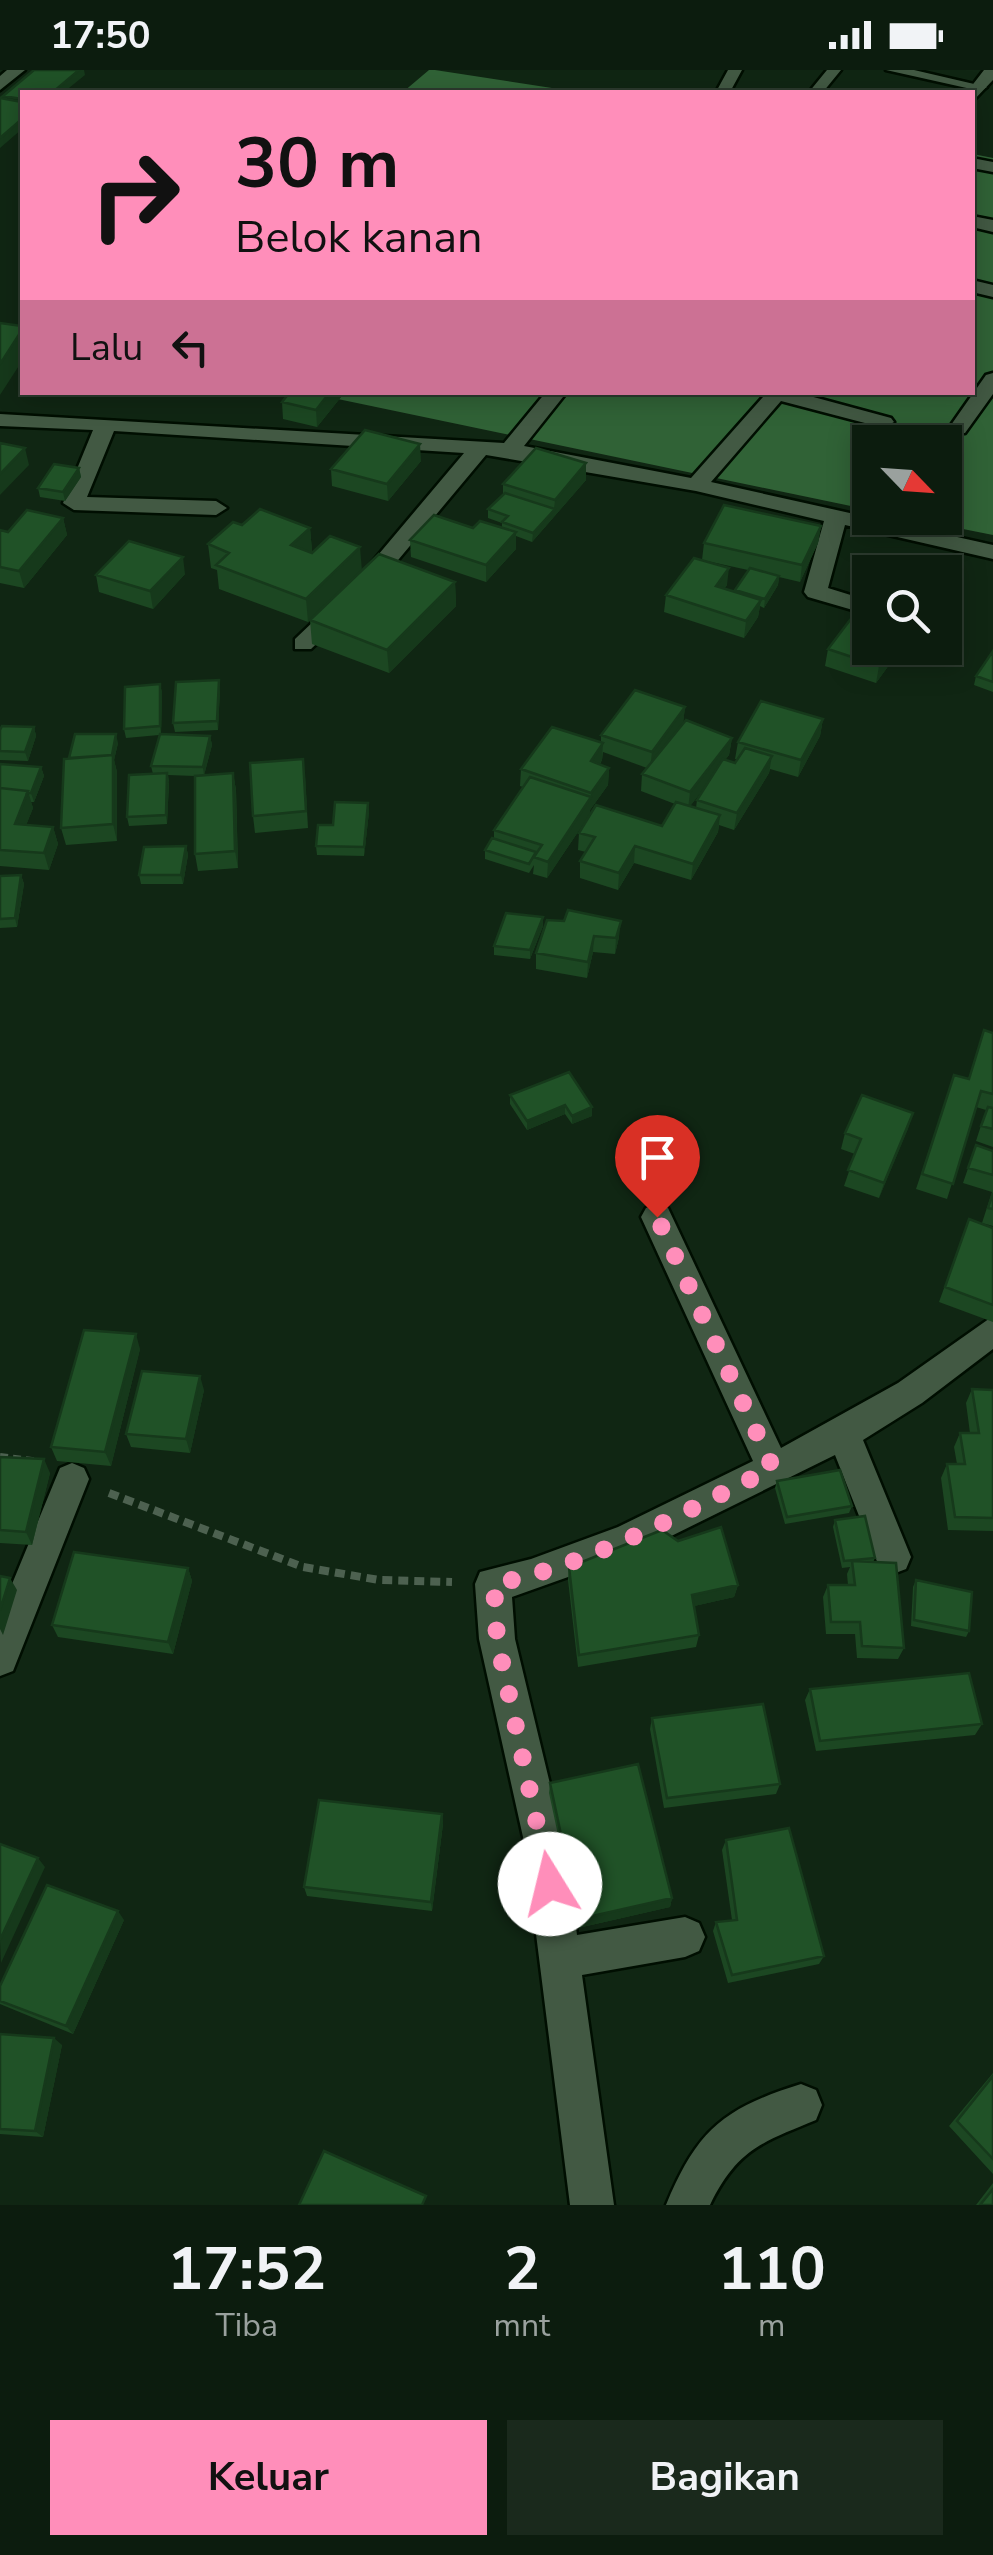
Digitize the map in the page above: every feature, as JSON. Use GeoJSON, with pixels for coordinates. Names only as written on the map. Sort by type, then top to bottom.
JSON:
{"type":"FeatureCollection","features":[{"type":"Feature","properties":{"kind":"street"},"geometry":{"type":"LineString","coordinates":[[0,85],[17,70]]}},
{"type":"Feature","properties":{"kind":"street"},"geometry":{"type":"LineString","coordinates":[[976,92],[992,70]]}},
{"type":"Feature","properties":{"kind":"street"},"geometry":{"type":"LineString","coordinates":[[960,425],[989,378]]}},
{"type":"Feature","properties":{"kind":"street"},"geometry":{"type":"LineString","coordinates":[[510,450],[555,395]]}},
{"type":"Feature","properties":{"kind":"street"},"geometry":{"type":"LineString","coordinates":[[696,485],[772,395]]}},
{"type":"Feature","properties":{"kind":"street"},"geometry":{"type":"LineString","coordinates":[[782,395],[884,422]]}},
{"type":"Feature","properties":{"kind":"street"},"geometry":{"type":"LineString","coordinates":[[0,420],[510,450],[696,485],[993,552]]}},
{"type":"Feature","properties":{"kind":"street"},"geometry":{"type":"LineString","coordinates":[[106,424],[74,503],[216,508]]}},
{"type":"Feature","properties":{"kind":"street"},"geometry":{"type":"LineString","coordinates":[[302,644],[365,585],[480,448]]}},
{"type":"Feature","properties":{"kind":"street"},"geometry":{"type":"LineString","coordinates":[[836,518],[816,592],[852,603]]}},
{"type":"Feature","properties":{"kind":"street"},"geometry":{"type":"LineString","coordinates":[[657,1217],[773,1468]]}},
{"type":"Feature","properties":{"kind":"street"},"geometry":{"type":"LineString","coordinates":[[592,2205],[544,1846],[497,1639],[494,1584],[530,1576],[614,1546],[844,1434],[910,1393],[993,1330]]}},
{"type":"Feature","properties":{"kind":"street"},"geometry":{"type":"LineString","coordinates":[[844,1434],[893,1557]]}},
{"type":"Feature","properties":{"kind":"street"},"geometry":{"type":"LineString","coordinates":[[0,1658],[72,1479]]}},
{"type":"Feature","properties":{"kind":"street"},"geometry":{"type":"LineString","coordinates":[[561,1958],[685,1936]]}},
{"type":"Feature","properties":{"kind":"street"},"geometry":{"type":"LineString","coordinates":[[688,2205],[724,2139],[752,2120],[801,2105]]}},
{"type":"Feature","properties":{"kind":"lane"},"geometry":{"type":"LineString","coordinates":[[818,90],[834,70]]}},
{"type":"Feature","properties":{"kind":"lane"},"geometry":{"type":"LineString","coordinates":[[893,70],[968,90]]}},
{"type":"Feature","properties":{"kind":"path"},"geometry":{"type":"LineString","coordinates":[[0,1456],[44,1462],[72,1479],[303,1567],[379,1580],[494,1584]]}},
{"type":"Feature","properties":{"kind":"green space"},"geometry":{"type":"Polygon","coordinates":[[[429,70],[435,70],[565,90],[405,90],[429,70]]]}},
{"type":"Feature","properties":{"kind":"green space"},"geometry":{"type":"Polygon","coordinates":[[[975,154],[993,158],[993,535],[962,529],[962,425],[852,425],[852,506],[319,395],[975,395],[975,154]]]}},
{"type":"Feature","properties":{"kind":"building"},"geometry":{"type":"Polygon","coordinates":[[[34,70],[79,70],[55,90],[20,90],[20,99],[3,96],[34,70]]]}},
{"type":"Feature","properties":{"kind":"building"},"geometry":{"type":"Polygon","coordinates":[[[0,98],[20,102],[20,121],[0,138],[0,98]]]}},
{"type":"Feature","properties":{"kind":"building"},"geometry":{"type":"Polygon","coordinates":[[[0,323],[20,326],[20,333],[0,364],[0,323]]]}},
{"type":"Feature","properties":{"kind":"building"},"geometry":{"type":"Polygon","coordinates":[[[288,395],[328,395],[316,410],[282,402],[288,395]]]}},
{"type":"Feature","properties":{"kind":"building"},"geometry":{"type":"Polygon","coordinates":[[[365,430],[420,444],[387,484],[331,469],[365,430]]]}},
{"type":"Feature","properties":{"kind":"building"},"geometry":{"type":"Polygon","coordinates":[[[0,443],[25,448],[0,474],[0,443]]]}},
{"type":"Feature","properties":{"kind":"building"},"geometry":{"type":"Polygon","coordinates":[[[536,448],[586,463],[555,500],[503,484],[536,448]]]}},
{"type":"Feature","properties":{"kind":"building"},"geometry":{"type":"Polygon","coordinates":[[[54,464],[79,468],[63,492],[38,488],[54,464]]]}},
{"type":"Feature","properties":{"kind":"building"},"geometry":{"type":"Polygon","coordinates":[[[505,493],[555,509],[533,533],[502,522],[508,516],[488,509],[505,493]]]}},
{"type":"Feature","properties":{"kind":"building"},"geometry":{"type":"Polygon","coordinates":[[[724,505],[821,526],[802,565],[704,543],[724,505]]]}},
{"type":"Feature","properties":{"kind":"building"},"geometry":{"type":"Polygon","coordinates":[[[260,509],[310,528],[291,545],[312,553],[330,536],[360,547],[306,599],[216,565],[229,553],[208,544],[233,522],[242,525],[260,509]]]}},
{"type":"Feature","properties":{"kind":"building"},"geometry":{"type":"Polygon","coordinates":[[[27,510],[63,518],[19,571],[0,567],[0,530],[8,532],[27,510]]]}},
{"type":"Feature","properties":{"kind":"building"},"geometry":{"type":"Polygon","coordinates":[[[434,515],[473,528],[480,521],[516,532],[486,565],[410,540],[434,515]]]}},
{"type":"Feature","properties":{"kind":"building"},"geometry":{"type":"Polygon","coordinates":[[[129,541],[183,557],[150,591],[96,575],[129,541]]]}},
{"type":"Feature","properties":{"kind":"building"},"geometry":{"type":"Polygon","coordinates":[[[379,554],[455,582],[387,650],[310,620],[379,554]]]}},
{"type":"Feature","properties":{"kind":"building"},"geometry":{"type":"Polygon","coordinates":[[[694,558],[729,568],[716,586],[761,600],[746,621],[666,595],[694,558]]]}},
{"type":"Feature","properties":{"kind":"building"},"geometry":{"type":"Polygon","coordinates":[[[750,568],[779,576],[765,599],[735,590],[750,568]]]}},
{"type":"Feature","properties":{"kind":"building"},"geometry":{"type":"Polygon","coordinates":[[[850,620],[852,621],[852,657],[828,649],[850,620]]]}},
{"type":"Feature","properties":{"kind":"building"},"geometry":{"type":"Polygon","coordinates":[[[993,651],[993,682],[976,676],[993,651]]]}},
{"type":"Feature","properties":{"kind":"building"},"geometry":{"type":"Polygon","coordinates":[[[219,680],[217,721],[173,723],[176,682],[219,680]]]}},
{"type":"Feature","properties":{"kind":"building"},"geometry":{"type":"Polygon","coordinates":[[[160,684],[160,726],[124,729],[125,687],[160,684]]]}},
{"type":"Feature","properties":{"kind":"building"},"geometry":{"type":"Polygon","coordinates":[[[635,690],[685,707],[652,752],[601,735],[635,690]]]}},
{"type":"Feature","properties":{"kind":"building"},"geometry":{"type":"Polygon","coordinates":[[[761,701],[823,719],[801,760],[738,742],[761,701]]]}},
{"type":"Feature","properties":{"kind":"building"},"geometry":{"type":"Polygon","coordinates":[[[686,720],[732,738],[690,792],[642,774],[686,720]]]}},
{"type":"Feature","properties":{"kind":"building"},"geometry":{"type":"Polygon","coordinates":[[[2,726],[34,727],[25,752],[0,751],[2,726]]]}},
{"type":"Feature","properties":{"kind":"building"},"geometry":{"type":"Polygon","coordinates":[[[552,727],[603,743],[591,761],[609,768],[591,793],[521,769],[552,727]]]}},
{"type":"Feature","properties":{"kind":"building"},"geometry":{"type":"Polygon","coordinates":[[[75,734],[116,734],[112,755],[69,758],[75,734]]]}},
{"type":"Feature","properties":{"kind":"building"},"geometry":{"type":"Polygon","coordinates":[[[160,734],[210,736],[203,767],[151,766],[160,734]]]}},
{"type":"Feature","properties":{"kind":"building"},"geometry":{"type":"Polygon","coordinates":[[[745,748],[772,756],[737,813],[697,800],[723,759],[735,763],[745,748]]]}},
{"type":"Feature","properties":{"kind":"building"},"geometry":{"type":"Polygon","coordinates":[[[113,755],[113,824],[61,828],[64,759],[113,755]]]}},
{"type":"Feature","properties":{"kind":"building"},"geometry":{"type":"Polygon","coordinates":[[[303,759],[306,811],[253,816],[250,763],[303,759]]]}},
{"type":"Feature","properties":{"kind":"building"},"geometry":{"type":"Polygon","coordinates":[[[0,764],[41,767],[31,793],[0,788],[0,764]]]}},
{"type":"Feature","properties":{"kind":"building"},"geometry":{"type":"Polygon","coordinates":[[[167,773],[166,815],[127,817],[129,775],[167,773]]]}},
{"type":"Feature","properties":{"kind":"building"},"geometry":{"type":"Polygon","coordinates":[[[233,773],[235,851],[195,854],[195,776],[233,773]]]}},
{"type":"Feature","properties":{"kind":"building"},"geometry":{"type":"Polygon","coordinates":[[[530,777],[591,797],[548,862],[534,857],[542,845],[494,830],[530,777]]]}},
{"type":"Feature","properties":{"kind":"building"},"geometry":{"type":"Polygon","coordinates":[[[0,788],[28,791],[15,824],[53,827],[44,853],[0,850],[0,788]]]}},
{"type":"Feature","properties":{"kind":"building"},"geometry":{"type":"Polygon","coordinates":[[[335,802],[368,803],[364,847],[316,846],[318,825],[333,825],[335,802]]]}},
{"type":"Feature","properties":{"kind":"building"},"geometry":{"type":"Polygon","coordinates":[[[676,802],[720,815],[693,864],[635,846],[619,873],[580,861],[595,837],[579,833],[596,805],[662,826],[676,802]]]}},
{"type":"Feature","properties":{"kind":"building"},"geometry":{"type":"Polygon","coordinates":[[[492,838],[536,852],[529,864],[485,850],[492,838]]]}},
{"type":"Feature","properties":{"kind":"building"},"geometry":{"type":"Polygon","coordinates":[[[186,846],[181,875],[139,875],[144,847],[186,846]]]}},
{"type":"Feature","properties":{"kind":"building"},"geometry":{"type":"Polygon","coordinates":[[[21,875],[15,918],[0,919],[0,876],[21,875]]]}},
{"type":"Feature","properties":{"kind":"building"},"geometry":{"type":"Polygon","coordinates":[[[568,910],[621,921],[616,938],[594,936],[588,962],[536,953],[547,920],[564,921],[568,910]]]}},
{"type":"Feature","properties":{"kind":"building"},"geometry":{"type":"Polygon","coordinates":[[[506,913],[543,917],[530,950],[494,946],[506,913]]]}},
{"type":"Feature","properties":{"kind":"building"},"geometry":{"type":"Polygon","coordinates":[[[984,1030],[993,1033],[993,1094],[981,1091],[953,1184],[922,1174],[954,1075],[969,1079],[984,1030]]]}},
{"type":"Feature","properties":{"kind":"building"},"geometry":{"type":"Polygon","coordinates":[[[569,1072],[592,1107],[572,1116],[565,1105],[527,1121],[510,1095],[569,1072]]]}},
{"type":"Feature","properties":{"kind":"building"},"geometry":{"type":"Polygon","coordinates":[[[862,1095],[913,1113],[884,1183],[848,1170],[861,1139],[845,1133],[862,1095]]]}},
{"type":"Feature","properties":{"kind":"building"},"geometry":{"type":"Polygon","coordinates":[[[988,1107],[993,1108],[993,1129],[981,1126],[988,1107]]]}},
{"type":"Feature","properties":{"kind":"building"},"geometry":{"type":"Polygon","coordinates":[[[976,1145],[993,1151],[993,1175],[968,1168],[976,1145]]]}},
{"type":"Feature","properties":{"kind":"building"},"geometry":{"type":"Polygon","coordinates":[[[969,1219],[993,1228],[993,1305],[945,1287],[969,1219]]]}},
{"type":"Feature","properties":{"kind":"building"},"geometry":{"type":"Polygon","coordinates":[[[84,1330],[136,1334],[105,1452],[51,1447],[84,1330]]]}},
{"type":"Feature","properties":{"kind":"building"},"geometry":{"type":"Polygon","coordinates":[[[142,1371],[200,1376],[186,1439],[126,1434],[142,1371]]]}},
{"type":"Feature","properties":{"kind":"building"},"geometry":{"type":"Polygon","coordinates":[[[972,1389],[993,1390],[993,1518],[955,1517],[947,1464],[965,1464],[960,1433],[979,1433],[972,1389]]]}},
{"type":"Feature","properties":{"kind":"building"},"geometry":{"type":"Polygon","coordinates":[[[0,1457],[44,1459],[26,1532],[0,1530],[0,1457]]]}},
{"type":"Feature","properties":{"kind":"building"},"geometry":{"type":"Polygon","coordinates":[[[840,1470],[852,1506],[787,1517],[777,1481],[840,1470]]]}},
{"type":"Feature","properties":{"kind":"building"},"geometry":{"type":"Polygon","coordinates":[[[865,1516],[875,1558],[844,1561],[835,1520],[865,1516]]]}},
{"type":"Feature","properties":{"kind":"building"},"geometry":{"type":"Polygon","coordinates":[[[721,1527],[738,1585],[692,1595],[699,1635],[579,1655],[569,1567],[662,1530],[678,1541],[721,1527]]]}},
{"type":"Feature","properties":{"kind":"building"},"geometry":{"type":"Polygon","coordinates":[[[74,1552],[188,1568],[168,1642],[52,1625],[74,1552]]]}},
{"type":"Feature","properties":{"kind":"building"},"geometry":{"type":"Polygon","coordinates":[[[852,1561],[896,1563],[904,1648],[862,1646],[860,1622],[831,1622],[828,1585],[855,1585],[852,1561]]]}},
{"type":"Feature","properties":{"kind":"building"},"geometry":{"type":"Polygon","coordinates":[[[0,1576],[10,1578],[0,1610],[0,1576]]]}},
{"type":"Feature","properties":{"kind":"building"},"geometry":{"type":"Polygon","coordinates":[[[916,1580],[972,1592],[969,1631],[914,1620],[916,1580]]]}},
{"type":"Feature","properties":{"kind":"building"},"geometry":{"type":"Polygon","coordinates":[[[969,1673],[982,1724],[820,1741],[810,1689],[969,1673]]]}},
{"type":"Feature","properties":{"kind":"building"},"geometry":{"type":"Polygon","coordinates":[[[763,1704],[780,1784],[667,1798],[652,1718],[763,1704]]]}},
{"type":"Feature","properties":{"kind":"building"},"geometry":{"type":"Polygon","coordinates":[[[638,1764],[672,1898],[579,1919],[550,1783],[638,1764]]]}},
{"type":"Feature","properties":{"kind":"building"},"geometry":{"type":"Polygon","coordinates":[[[319,1800],[442,1814],[431,1902],[304,1887],[319,1800]]]}},
{"type":"Feature","properties":{"kind":"building"},"geometry":{"type":"Polygon","coordinates":[[[789,1828],[824,1956],[732,1975],[716,1922],[737,1920],[726,1840],[789,1828]]]}},
{"type":"Feature","properties":{"kind":"building"},"geometry":{"type":"Polygon","coordinates":[[[0,1844],[38,1858],[0,1940],[0,1844]]]}},
{"type":"Feature","properties":{"kind":"building"},"geometry":{"type":"Polygon","coordinates":[[[47,1885],[118,1911],[66,2026],[0,2001],[0,1986],[47,1885]]]}},
{"type":"Feature","properties":{"kind":"building"},"geometry":{"type":"Polygon","coordinates":[[[0,2034],[54,2038],[35,2131],[0,2129],[0,2034]]]}},
{"type":"Feature","properties":{"kind":"building"},"geometry":{"type":"Polygon","coordinates":[[[993,2076],[993,2159],[957,2121],[993,2076]]]}},
{"type":"Feature","properties":{"kind":"building"},"geometry":{"type":"Polygon","coordinates":[[[324,2151],[426,2196],[422,2205],[299,2205],[324,2151]]]}},
{"type":"Feature","properties":{"kind":"building"},"geometry":{"type":"Polygon","coordinates":[[[993,2189],[993,2205],[980,2205],[993,2189]]]}},
{"type":"Feature","properties":{"kind":"route"},"geometry":{"type":"LineString","coordinates":[[550,1884],[497,1639],[494,1584],[530,1576],[630,1539],[773,1468],[657,1217]]}}]}
